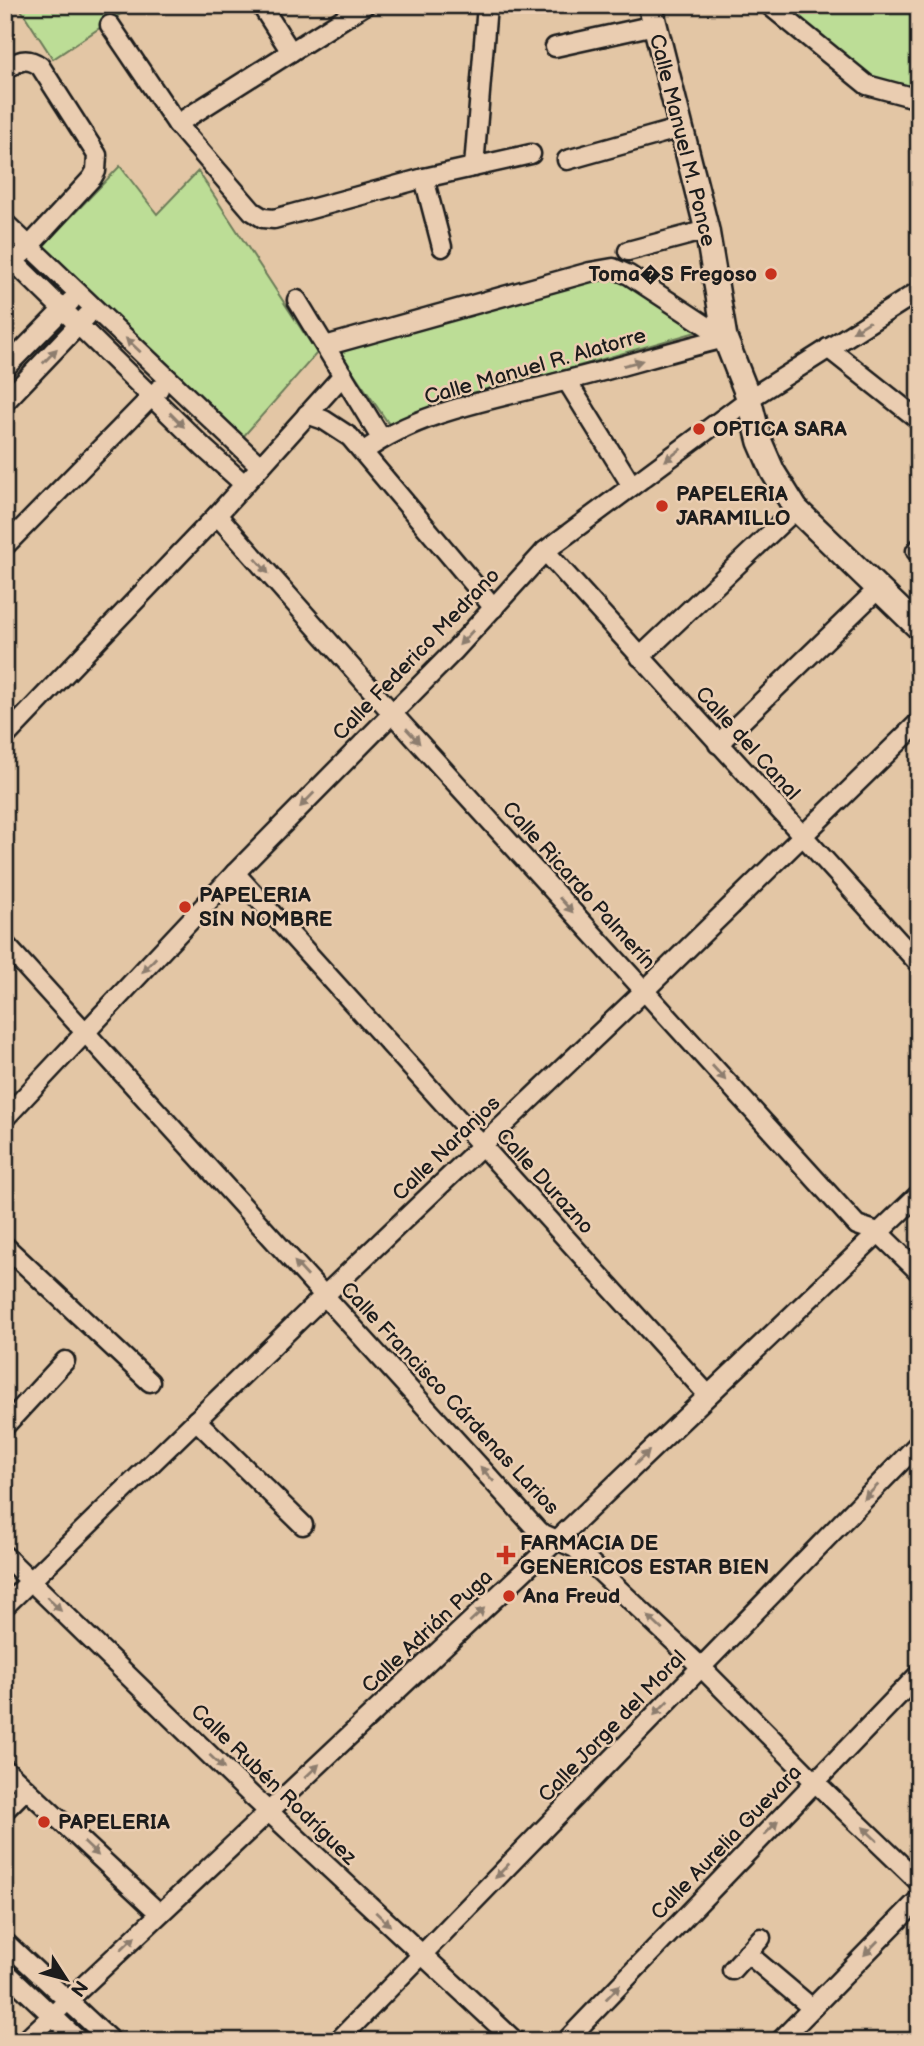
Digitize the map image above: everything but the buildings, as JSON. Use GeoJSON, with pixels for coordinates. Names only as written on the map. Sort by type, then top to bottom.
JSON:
{"type":"FeatureCollection","features":[{"type":"Feature","properties":{"kind":"street"},"geometry":{"type":"LineString","coordinates":[[261,5],[291,52]]}},
{"type":"Feature","properties":{"kind":"street"},"geometry":{"type":"LineString","coordinates":[[177,124],[365,5]]}},
{"type":"Feature","properties":{"kind":"street"},"geometry":{"type":"LineString","coordinates":[[474,167],[487,5]]}},
{"type":"Feature","properties":{"kind":"street"},"geometry":{"type":"LineString","coordinates":[[769,5],[867,85],[919,99]]}},
{"type":"Feature","properties":{"kind":"street"},"geometry":{"type":"LineString","coordinates":[[555,47],[652,15]]}},
{"type":"Feature","properties":{"kind":"street","name":"Calle Manuel M. Ponce"},"geometry":{"type":"LineString","coordinates":[[652,15],[707,230],[725,338],[749,398],[768,462],[796,509],[919,628]]}},
{"type":"Feature","properties":{"kind":"street"},"geometry":{"type":"LineString","coordinates":[[110,25],[177,124],[252,211],[268,220],[424,178],[531,154]]}},
{"type":"Feature","properties":{"kind":"street"},"geometry":{"type":"LineString","coordinates":[[5,70],[25,59],[40,66],[97,155],[96,171],[92,178],[29,246],[10,257],[244,484]]}},
{"type":"Feature","properties":{"kind":"street"},"geometry":{"type":"LineString","coordinates":[[567,160],[681,128]]}},
{"type":"Feature","properties":{"kind":"street"},"geometry":{"type":"LineString","coordinates":[[424,178],[442,247]]}},
{"type":"Feature","properties":{"kind":"street"},"geometry":{"type":"LineString","coordinates":[[5,223],[260,466]]}},
{"type":"Feature","properties":{"kind":"street"},"geometry":{"type":"LineString","coordinates":[[628,251],[707,230]]}},
{"type":"Feature","properties":{"kind":"street"},"geometry":{"type":"LineString","coordinates":[[325,346],[590,272],[613,268],[629,275],[725,338]]}},
{"type":"Feature","properties":{"kind":"street","name":"Calle Federico Medrano"},"geometry":{"type":"LineString","coordinates":[[5,1118],[235,873],[494,608],[545,551],[749,398],[919,291]]}},
{"type":"Feature","properties":{"kind":"street"},"geometry":{"type":"LineString","coordinates":[[5,369],[78,294]]}},
{"type":"Feature","properties":{"kind":"street"},"geometry":{"type":"LineString","coordinates":[[297,300],[381,439]]}},
{"type":"Feature","properties":{"kind":"street"},"geometry":{"type":"LineString","coordinates":[[5,402],[94,309]]}},
{"type":"Feature","properties":{"kind":"street","name":"Calle Manuel R. Alatorre"},"geometry":{"type":"LineString","coordinates":[[363,452],[381,439],[429,418],[725,338]]}},
{"type":"Feature","properties":{"kind":"street"},"geometry":{"type":"LineString","coordinates":[[828,348],[919,420]]}},
{"type":"Feature","properties":{"kind":"street"},"geometry":{"type":"LineString","coordinates":[[5,737],[217,515],[343,375]]}},
{"type":"Feature","properties":{"kind":"street"},"geometry":{"type":"LineString","coordinates":[[5,545],[168,379]]}},
{"type":"Feature","properties":{"kind":"street"},"geometry":{"type":"LineString","coordinates":[[567,381],[632,486]]}},
{"type":"Feature","properties":{"kind":"street"},"geometry":{"type":"LineString","coordinates":[[307,414],[339,428],[363,452],[494,608]]}},
{"type":"Feature","properties":{"kind":"street"},"geometry":{"type":"LineString","coordinates":[[640,657],[796,509]]}},
{"type":"Feature","properties":{"kind":"street","name":"Calle Ricardo Palmerín"},"geometry":{"type":"LineString","coordinates":[[217,515],[392,713],[857,1225],[878,1232],[919,1272]]}},
{"type":"Feature","properties":{"kind":"street","name":"Calle del Canal"},"geometry":{"type":"LineString","coordinates":[[545,551],[919,964]]}},
{"type":"Feature","properties":{"kind":"street"},"geometry":{"type":"LineString","coordinates":[[718,744],[878,589]]}},
{"type":"Feature","properties":{"kind":"street","name":"Calle Naranjos"},"geometry":{"type":"LineString","coordinates":[[5,1606],[325,1295],[644,991],[919,722]]}},
{"type":"Feature","properties":{"kind":"street","name":"Calle Durazno"},"geometry":{"type":"LineString","coordinates":[[235,873],[708,1395]]}},
{"type":"Feature","properties":{"kind":"street","name":"Calle Francisco Cárdenas Larios"},"geometry":{"type":"LineString","coordinates":[[5,944],[539,1532],[575,1548],[701,1667],[919,1882]]}},
{"type":"Feature","properties":{"kind":"street","name":"Calle Adrián Puga"},"geometry":{"type":"LineString","coordinates":[[25,2041],[557,1540],[919,1194]]}},
{"type":"Feature","properties":{"kind":"street"},"geometry":{"type":"LineString","coordinates":[[5,1246],[150,1382]]}},
{"type":"Feature","properties":{"kind":"street"},"geometry":{"type":"LineString","coordinates":[[5,1426],[65,1361]]}},
{"type":"Feature","properties":{"kind":"street"},"geometry":{"type":"LineString","coordinates":[[196,1420],[303,1525]]}},
{"type":"Feature","properties":{"kind":"street","name":"Calle Jorge del Moral"},"geometry":{"type":"LineString","coordinates":[[338,2041],[919,1443]]}},
{"type":"Feature","properties":{"kind":"street","name":"Calle Rubén Rodríguez"},"geometry":{"type":"LineString","coordinates":[[5,1556],[269,1811],[515,2041]]}},
{"type":"Feature","properties":{"kind":"street","name":"Calle Aurelia Guevara"},"geometry":{"type":"LineString","coordinates":[[566,2041],[919,1674]]}},
{"type":"Feature","properties":{"kind":"street"},"geometry":{"type":"LineString","coordinates":[[5,1769],[159,1913]]}},
{"type":"Feature","properties":{"kind":"street"},"geometry":{"type":"LineString","coordinates":[[5,1810],[26,1789]]}},
{"type":"Feature","properties":{"kind":"street"},"geometry":{"type":"LineString","coordinates":[[780,2041],[919,1899]]}},
{"type":"Feature","properties":{"kind":"street"},"geometry":{"type":"LineString","coordinates":[[732,1970],[761,1938]]}},
{"type":"Feature","properties":{"kind":"street"},"geometry":{"type":"LineString","coordinates":[[5,1942],[111,2041]]}},
{"type":"Feature","properties":{"kind":"street"},"geometry":{"type":"LineString","coordinates":[[747,1953],[812,2008]]}},
{"type":"Feature","properties":{"kind":"street"},"geometry":{"type":"LineString","coordinates":[[5,1971],[79,2041]]}},
{"type":"Feature","properties":{"kind":"green space"},"geometry":{"type":"Polygon","coordinates":[[[18,5],[134,5],[53,59],[18,5]]]}},
{"type":"Feature","properties":{"kind":"green space"},"geometry":{"type":"Polygon","coordinates":[[[786,5],[919,5],[919,93],[880,83],[838,54],[786,5]]]}},
{"type":"Feature","properties":{"kind":"green space"},"geometry":{"type":"Polygon","coordinates":[[[120,166],[157,214],[198,171],[317,353],[242,438],[41,248],[120,166]]]}},
{"type":"Feature","properties":{"kind":"green space"},"geometry":{"type":"Polygon","coordinates":[[[613,273],[703,330],[416,413],[393,430],[338,350],[613,273]]]}},
{"type":"Feature","properties":{"kind":"place","name":"Toma�S Fregoso"},"geometry":{"type":"Point","coordinates":[771,274]}},
{"type":"Feature","properties":{"kind":"place","name":"OPTICA SARA"},"geometry":{"type":"Point","coordinates":[699,429]}},
{"type":"Feature","properties":{"kind":"place","name":"PAPELERIA JARAMILLO"},"geometry":{"type":"Point","coordinates":[662,506]}},
{"type":"Feature","properties":{"kind":"place","name":"PAPELERIA SIN NOMBRE"},"geometry":{"type":"Point","coordinates":[185,907]}},
{"type":"Feature","properties":{"kind":"place","name":"FARMACIA DE GENERICOS ESTAR BIEN"},"geometry":{"type":"Point","coordinates":[506,1555]}},
{"type":"Feature","properties":{"kind":"place","name":"Ana Freud"},"geometry":{"type":"Point","coordinates":[509,1596]}},
{"type":"Feature","properties":{"kind":"place","name":"PAPELERIA"},"geometry":{"type":"Point","coordinates":[44,1822]}}]}
